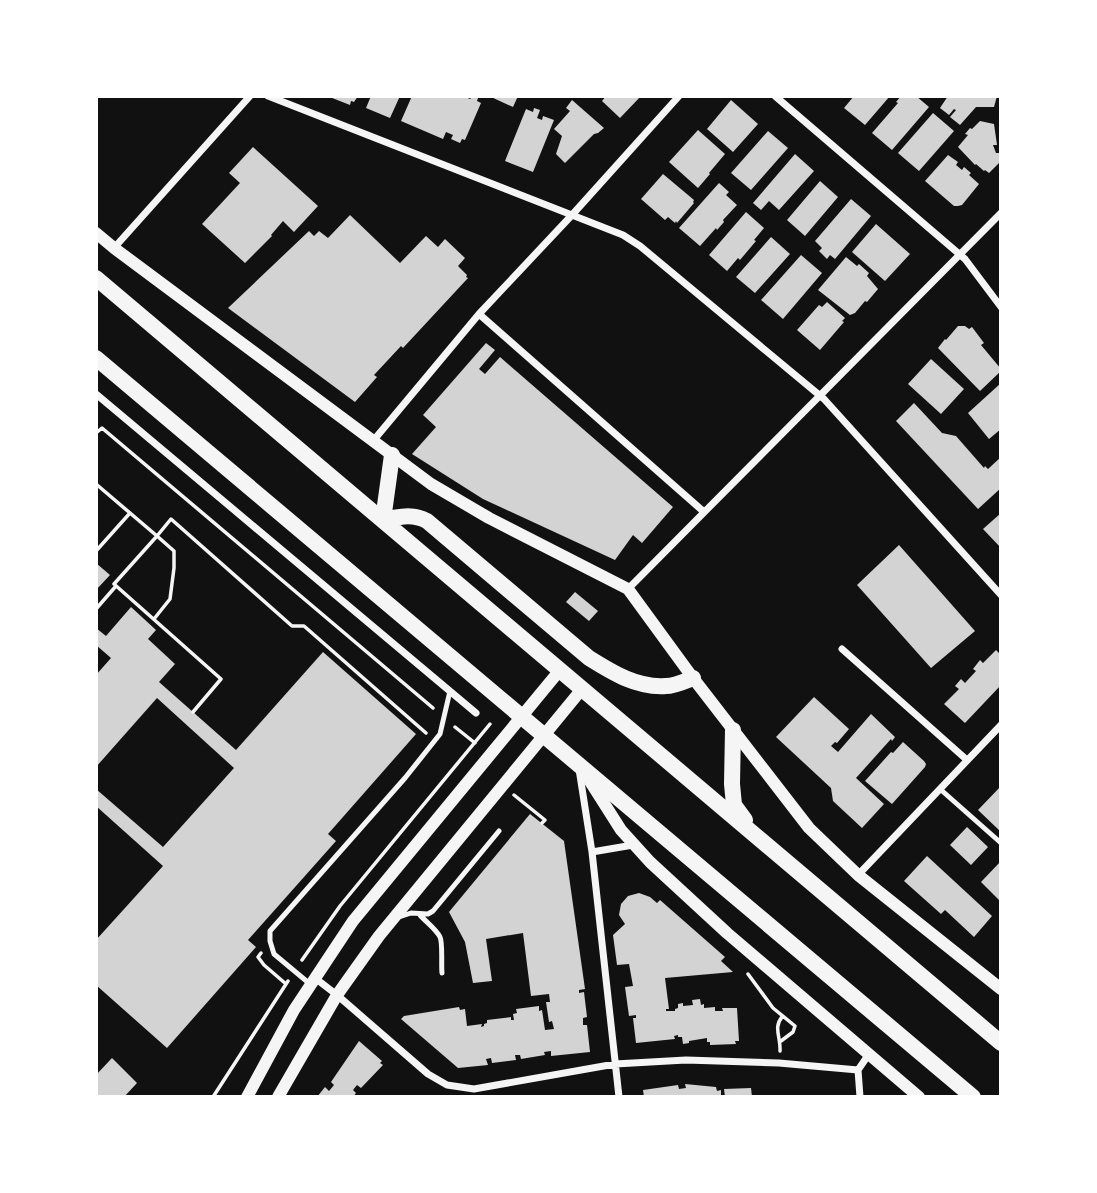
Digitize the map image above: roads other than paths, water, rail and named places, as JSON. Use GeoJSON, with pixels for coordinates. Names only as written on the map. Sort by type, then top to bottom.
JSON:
{"type":"FeatureCollection","features":[{"type":"Feature","properties":{"kind":"main road"},"geometry":{"type":"LineString","coordinates":[[96,278],[1001,1043]]}},
{"type":"Feature","properties":{"kind":"main road"},"geometry":{"type":"LineString","coordinates":[[96,358],[973,1097]]}},
{"type":"Feature","properties":{"kind":"main road"},"geometry":{"type":"LineString","coordinates":[[383,520],[392,456]]}},
{"type":"Feature","properties":{"kind":"main road"},"geometry":{"type":"LineString","coordinates":[[383,520],[408,515],[427,521],[581,651],[616,675],[642,683],[668,686],[693,678]]}},
{"type":"Feature","properties":{"kind":"main road"},"geometry":{"type":"LineString","coordinates":[[733,730],[734,804],[754,834]]}},
{"type":"Feature","properties":{"kind":"street"},"geometry":{"type":"LineString","coordinates":[[114,248],[250,96]]}},
{"type":"Feature","properties":{"kind":"street"},"geometry":{"type":"LineString","coordinates":[[268,96],[624,235],[820,396],[1001,595]]}},
{"type":"Feature","properties":{"kind":"street"},"geometry":{"type":"LineString","coordinates":[[373,442],[479,314],[679,96]]}},
{"type":"Feature","properties":{"kind":"street"},"geometry":{"type":"LineString","coordinates":[[775,96],[965,259],[1001,307]]}},
{"type":"Feature","properties":{"kind":"street"},"geometry":{"type":"LineString","coordinates":[[628,589],[1001,214]]}},
{"type":"Feature","properties":{"kind":"street"},"geometry":{"type":"LineString","coordinates":[[96,233],[431,484],[458,501],[628,589],[808,828],[858,875],[1001,989]]}},
{"type":"Feature","properties":{"kind":"street"},"geometry":{"type":"LineString","coordinates":[[479,314],[704,512]]}},
{"type":"Feature","properties":{"kind":"street"},"geometry":{"type":"LineString","coordinates":[[96,394],[476,713]]}},
{"type":"Feature","properties":{"kind":"street"},"geometry":{"type":"LineString","coordinates":[[842,649],[967,760]]}},
{"type":"Feature","properties":{"kind":"street"},"geometry":{"type":"LineString","coordinates":[[247,1097],[293,1010],[354,921],[560,670]]}},
{"type":"Feature","properties":{"kind":"street"},"geometry":{"type":"LineString","coordinates":[[278,1097],[337,995],[379,936],[582,689]]}},
{"type":"Feature","properties":{"kind":"street"},"geometry":{"type":"LineString","coordinates":[[858,875],[1001,725]]}},
{"type":"Feature","properties":{"kind":"street"},"geometry":{"type":"LineString","coordinates":[[579,764],[611,817],[633,845],[741,945],[919,1097]]}},
{"type":"Feature","properties":{"kind":"street"},"geometry":{"type":"LineString","coordinates":[[579,764],[592,852],[619,1097]]}},
{"type":"Feature","properties":{"kind":"street"},"geometry":{"type":"LineString","coordinates":[[592,852],[633,845]]}},
{"type":"Feature","properties":{"kind":"street"},"geometry":{"type":"LineString","coordinates":[[312,981],[337,995],[428,1074],[447,1085],[474,1089],[615,1065],[686,1060],[779,1063],[858,1070]]}},
{"type":"Feature","properties":{"kind":"street"},"geometry":{"type":"LineString","coordinates":[[860,1097],[858,1070],[869,1054]]}},
{"type":"Feature","properties":{"kind":"lane"},"geometry":{"type":"LineString","coordinates":[[312,981],[274,954],[270,931],[405,778],[440,734],[450,691]]}},
{"type":"Feature","properties":{"kind":"lane"},"geometry":{"type":"LineString","coordinates":[[940,789],[1001,843]]}},
{"type":"Feature","properties":{"kind":"lane"},"geometry":{"type":"LineString","coordinates":[[391,921],[411,913],[428,915],[433,911],[499,831]]}},
{"type":"Feature","properties":{"kind":"lane"},"geometry":{"type":"LineString","coordinates":[[420,915],[439,934],[442,941],[442,973]]}}]}
